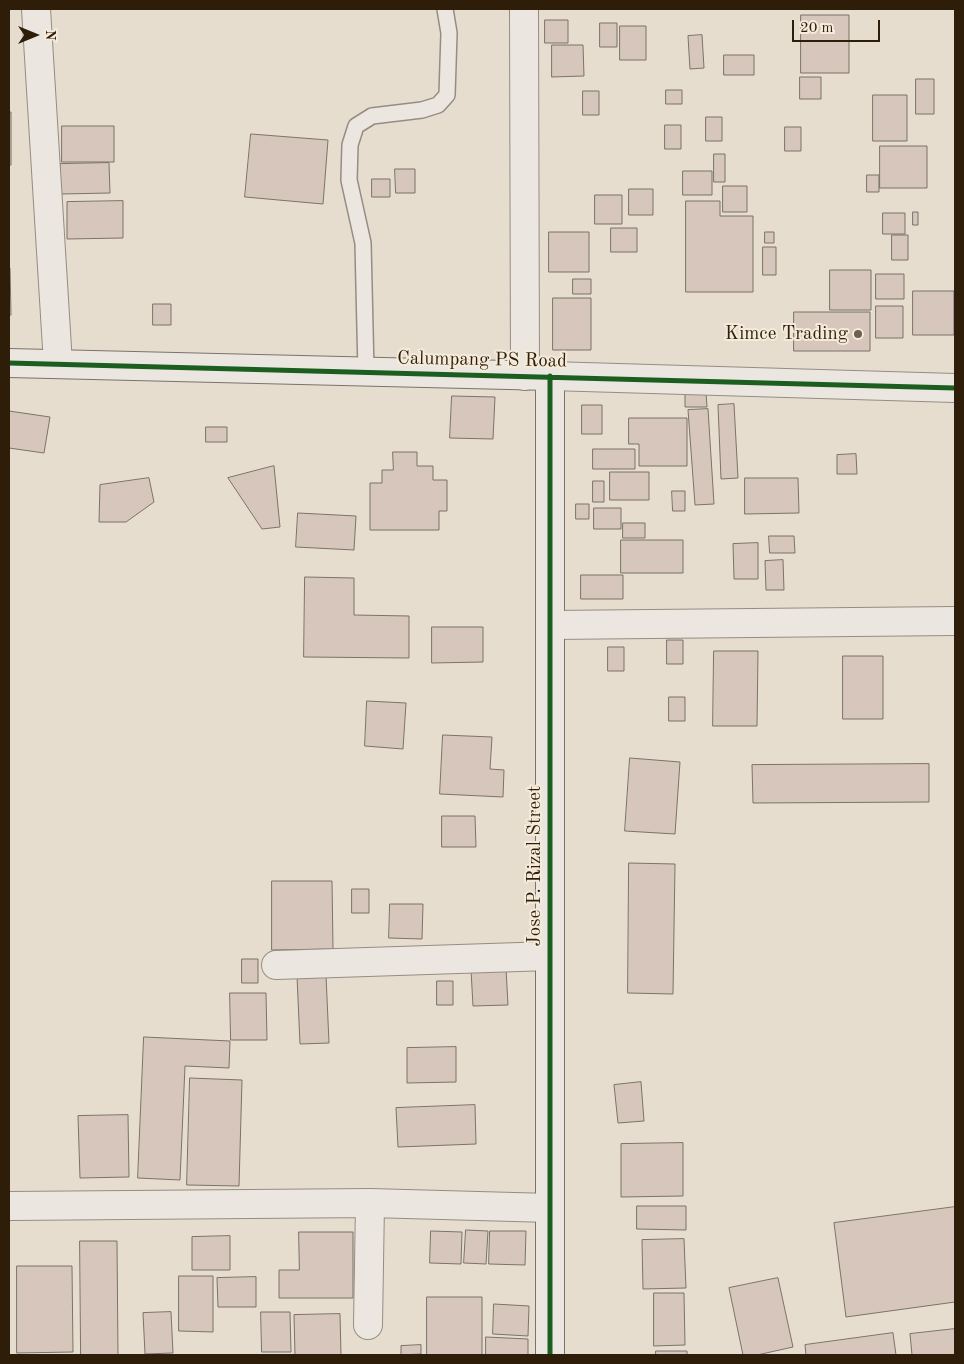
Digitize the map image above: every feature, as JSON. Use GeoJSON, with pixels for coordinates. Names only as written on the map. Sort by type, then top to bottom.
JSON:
{"type":"FeatureCollection","features":[{"type":"Feature","properties":{"kind":"street"},"geometry":{"type":"LineString","coordinates":[[36,9],[58,364]]}},
{"type":"Feature","properties":{"kind":"street","name":"Jose P. Rizal Street"},"geometry":{"type":"LineString","coordinates":[[524,9],[550,625],[550,1355]]}},
{"type":"Feature","properties":{"kind":"street","name":"Calumpang PS Road"},"geometry":{"type":"LineString","coordinates":[[9,363],[955,388]]}},
{"type":"Feature","properties":{"kind":"street"},"geometry":{"type":"LineString","coordinates":[[550,625],[955,621]]}},
{"type":"Feature","properties":{"kind":"street"},"geometry":{"type":"LineString","coordinates":[[276,965],[550,956]]}},
{"type":"Feature","properties":{"kind":"street"},"geometry":{"type":"LineString","coordinates":[[9,1206],[370,1203],[550,1208]]}},
{"type":"Feature","properties":{"kind":"street"},"geometry":{"type":"LineString","coordinates":[[368,1325],[370,1203]]}},
{"type":"Feature","properties":{"kind":"lane"},"geometry":{"type":"LineString","coordinates":[[366,372],[364,270],[362,243],[349,180],[350,145],[356,126],[372,116],[422,110],[438,105],[447,95],[448,32],[445,9]]}},
{"type":"Feature","properties":{"kind":"building"},"geometry":{"type":"Polygon","coordinates":[[[801,15],[849,15],[849,73],[801,73],[801,15]]]}},
{"type":"Feature","properties":{"kind":"building"},"geometry":{"type":"Polygon","coordinates":[[[545,20],[568,20],[568,43],[545,43],[545,20]]]}},
{"type":"Feature","properties":{"kind":"building"},"geometry":{"type":"Polygon","coordinates":[[[600,23],[617,23],[617,47],[600,47],[600,23]]]}},
{"type":"Feature","properties":{"kind":"building"},"geometry":{"type":"Polygon","coordinates":[[[620,26],[646,26],[646,60],[620,60],[620,26]]]}},
{"type":"Feature","properties":{"kind":"building"},"geometry":{"type":"Polygon","coordinates":[[[702,35],[704,68],[690,69],[688,36],[702,35]]]}},
{"type":"Feature","properties":{"kind":"building"},"geometry":{"type":"Polygon","coordinates":[[[552,45],[583,45],[584,76],[552,77],[552,45]]]}},
{"type":"Feature","properties":{"kind":"building"},"geometry":{"type":"Polygon","coordinates":[[[724,55],[754,55],[754,75],[724,75],[724,55]]]}},
{"type":"Feature","properties":{"kind":"building"},"geometry":{"type":"Polygon","coordinates":[[[800,77],[821,77],[821,99],[800,99],[800,77]]]}},
{"type":"Feature","properties":{"kind":"building"},"geometry":{"type":"Polygon","coordinates":[[[916,79],[934,79],[934,114],[916,114],[916,79]]]}},
{"type":"Feature","properties":{"kind":"building"},"geometry":{"type":"Polygon","coordinates":[[[666,90],[682,90],[682,104],[666,104],[666,90]]]}},
{"type":"Feature","properties":{"kind":"building"},"geometry":{"type":"Polygon","coordinates":[[[583,91],[599,91],[599,115],[583,115],[583,91]]]}},
{"type":"Feature","properties":{"kind":"building"},"geometry":{"type":"Polygon","coordinates":[[[873,95],[907,95],[907,141],[873,141],[873,95]]]}},
{"type":"Feature","properties":{"kind":"building"},"geometry":{"type":"Polygon","coordinates":[[[9,112],[11,112],[11,165],[9,165],[9,112]]]}},
{"type":"Feature","properties":{"kind":"building"},"geometry":{"type":"Polygon","coordinates":[[[706,117],[722,117],[722,141],[706,141],[706,117]]]}},
{"type":"Feature","properties":{"kind":"building"},"geometry":{"type":"Polygon","coordinates":[[[665,125],[681,125],[681,149],[665,149],[665,125]]]}},
{"type":"Feature","properties":{"kind":"building"},"geometry":{"type":"Polygon","coordinates":[[[62,126],[114,126],[114,162],[62,162],[62,126]]]}},
{"type":"Feature","properties":{"kind":"building"},"geometry":{"type":"Polygon","coordinates":[[[785,127],[801,127],[801,151],[785,151],[785,127]]]}},
{"type":"Feature","properties":{"kind":"building"},"geometry":{"type":"Polygon","coordinates":[[[251,134],[328,140],[323,204],[245,197],[251,134]]]}},
{"type":"Feature","properties":{"kind":"building"},"geometry":{"type":"Polygon","coordinates":[[[880,146],[927,146],[927,188],[880,188],[880,146]]]}},
{"type":"Feature","properties":{"kind":"building"},"geometry":{"type":"Polygon","coordinates":[[[714,154],[725,154],[725,182],[714,182],[714,154]]]}},
{"type":"Feature","properties":{"kind":"building"},"geometry":{"type":"Polygon","coordinates":[[[109,163],[110,193],[61,194],[60,164],[109,163]]]}},
{"type":"Feature","properties":{"kind":"building"},"geometry":{"type":"Polygon","coordinates":[[[395,169],[415,169],[415,193],[396,193],[395,169]]]}},
{"type":"Feature","properties":{"kind":"building"},"geometry":{"type":"Polygon","coordinates":[[[683,171],[712,171],[712,195],[683,195],[683,171]]]}},
{"type":"Feature","properties":{"kind":"building"},"geometry":{"type":"Polygon","coordinates":[[[867,175],[879,175],[879,192],[867,192],[867,175]]]}},
{"type":"Feature","properties":{"kind":"building"},"geometry":{"type":"Polygon","coordinates":[[[372,179],[390,179],[390,197],[372,197],[372,179]]]}},
{"type":"Feature","properties":{"kind":"building"},"geometry":{"type":"Polygon","coordinates":[[[723,186],[747,186],[747,212],[723,212],[723,186]]]}},
{"type":"Feature","properties":{"kind":"building"},"geometry":{"type":"Polygon","coordinates":[[[629,189],[653,189],[653,215],[629,215],[629,189]]]}},
{"type":"Feature","properties":{"kind":"building"},"geometry":{"type":"Polygon","coordinates":[[[595,195],[622,195],[622,224],[595,224],[595,195]]]}},
{"type":"Feature","properties":{"kind":"building"},"geometry":{"type":"Polygon","coordinates":[[[123,201],[123,238],[67,239],[67,202],[123,201]]]}},
{"type":"Feature","properties":{"kind":"building"},"geometry":{"type":"Polygon","coordinates":[[[686,201],[720,201],[720,216],[753,216],[753,292],[686,292],[686,201]]]}},
{"type":"Feature","properties":{"kind":"building"},"geometry":{"type":"Polygon","coordinates":[[[913,212],[918,212],[918,225],[913,225],[913,212]]]}},
{"type":"Feature","properties":{"kind":"building"},"geometry":{"type":"Polygon","coordinates":[[[883,213],[905,213],[905,234],[883,234],[883,213]]]}},
{"type":"Feature","properties":{"kind":"building"},"geometry":{"type":"Polygon","coordinates":[[[611,228],[637,228],[637,252],[611,252],[611,228]]]}},
{"type":"Feature","properties":{"kind":"building"},"geometry":{"type":"Polygon","coordinates":[[[549,232],[589,232],[589,272],[549,272],[549,232]]]}},
{"type":"Feature","properties":{"kind":"building"},"geometry":{"type":"Polygon","coordinates":[[[765,232],[774,232],[774,243],[765,243],[765,232]]]}},
{"type":"Feature","properties":{"kind":"building"},"geometry":{"type":"Polygon","coordinates":[[[892,235],[908,235],[908,260],[892,260],[892,235]]]}},
{"type":"Feature","properties":{"kind":"building"},"geometry":{"type":"Polygon","coordinates":[[[763,247],[776,247],[776,275],[763,275],[763,247]]]}},
{"type":"Feature","properties":{"kind":"building"},"geometry":{"type":"Polygon","coordinates":[[[10,268],[11,315],[9,315],[10,268]]]}},
{"type":"Feature","properties":{"kind":"building"},"geometry":{"type":"Polygon","coordinates":[[[830,270],[871,270],[871,310],[830,310],[830,270]]]}},
{"type":"Feature","properties":{"kind":"building"},"geometry":{"type":"Polygon","coordinates":[[[876,274],[904,274],[904,299],[876,299],[876,274]]]}},
{"type":"Feature","properties":{"kind":"building"},"geometry":{"type":"Polygon","coordinates":[[[573,279],[591,279],[591,294],[573,294],[573,279]]]}},
{"type":"Feature","properties":{"kind":"building"},"geometry":{"type":"Polygon","coordinates":[[[913,291],[954,291],[954,335],[913,335],[913,291]]]}},
{"type":"Feature","properties":{"kind":"building"},"geometry":{"type":"Polygon","coordinates":[[[553,298],[591,298],[591,350],[553,350],[553,298]]]}},
{"type":"Feature","properties":{"kind":"building"},"geometry":{"type":"Polygon","coordinates":[[[153,304],[171,304],[171,325],[153,325],[153,304]]]}},
{"type":"Feature","properties":{"kind":"building"},"geometry":{"type":"Polygon","coordinates":[[[876,306],[903,306],[903,338],[876,338],[876,306]]]}},
{"type":"Feature","properties":{"kind":"building"},"geometry":{"type":"Polygon","coordinates":[[[794,312],[870,312],[870,351],[794,351],[794,312]]]}},
{"type":"Feature","properties":{"kind":"building"},"geometry":{"type":"Polygon","coordinates":[[[706,393],[707,407],[685,407],[685,394],[706,393]]]}},
{"type":"Feature","properties":{"kind":"building"},"geometry":{"type":"Polygon","coordinates":[[[452,396],[495,397],[493,439],[450,438],[452,396]]]}},
{"type":"Feature","properties":{"kind":"building"},"geometry":{"type":"Polygon","coordinates":[[[734,404],[738,478],[721,479],[718,405],[734,404]]]}},
{"type":"Feature","properties":{"kind":"building"},"geometry":{"type":"Polygon","coordinates":[[[582,405],[602,405],[602,434],[582,434],[582,405]]]}},
{"type":"Feature","properties":{"kind":"building"},"geometry":{"type":"Polygon","coordinates":[[[708,409],[714,504],[695,505],[688,410],[708,409]]]}},
{"type":"Feature","properties":{"kind":"building"},"geometry":{"type":"Polygon","coordinates":[[[9,411],[50,417],[44,453],[9,448],[9,411]]]}},
{"type":"Feature","properties":{"kind":"building"},"geometry":{"type":"Polygon","coordinates":[[[629,418],[687,418],[687,466],[639,466],[639,444],[629,444],[629,418]]]}},
{"type":"Feature","properties":{"kind":"building"},"geometry":{"type":"Polygon","coordinates":[[[206,427],[227,427],[227,442],[206,442],[206,427]]]}},
{"type":"Feature","properties":{"kind":"building"},"geometry":{"type":"Polygon","coordinates":[[[593,449],[635,449],[635,469],[593,469],[593,449]]]}},
{"type":"Feature","properties":{"kind":"building"},"geometry":{"type":"Polygon","coordinates":[[[393,452],[417,452],[417,466],[433,466],[433,480],[447,480],[447,511],[439,511],[439,530],[370,530],[370,483],[382,483],[382,470],[393,470],[393,452]]]}},
{"type":"Feature","properties":{"kind":"building"},"geometry":{"type":"Polygon","coordinates":[[[856,454],[857,474],[837,474],[837,455],[856,454]]]}},
{"type":"Feature","properties":{"kind":"building"},"geometry":{"type":"Polygon","coordinates":[[[274,466],[280,527],[262,529],[228,478],[274,466]]]}},
{"type":"Feature","properties":{"kind":"building"},"geometry":{"type":"Polygon","coordinates":[[[610,472],[649,472],[649,500],[610,500],[610,472]]]}},
{"type":"Feature","properties":{"kind":"building"},"geometry":{"type":"Polygon","coordinates":[[[149,478],[154,502],[126,522],[99,522],[100,485],[149,478]]]}},
{"type":"Feature","properties":{"kind":"building"},"geometry":{"type":"Polygon","coordinates":[[[745,478],[798,478],[799,513],[745,514],[745,478]]]}},
{"type":"Feature","properties":{"kind":"building"},"geometry":{"type":"Polygon","coordinates":[[[593,481],[604,481],[604,502],[593,502],[593,481]]]}},
{"type":"Feature","properties":{"kind":"building"},"geometry":{"type":"Polygon","coordinates":[[[672,491],[685,491],[685,511],[673,511],[672,491]]]}},
{"type":"Feature","properties":{"kind":"building"},"geometry":{"type":"Polygon","coordinates":[[[576,504],[589,504],[589,519],[576,519],[576,504]]]}},
{"type":"Feature","properties":{"kind":"building"},"geometry":{"type":"Polygon","coordinates":[[[594,508],[621,508],[621,529],[594,529],[594,508]]]}},
{"type":"Feature","properties":{"kind":"building"},"geometry":{"type":"Polygon","coordinates":[[[298,513],[356,516],[354,550],[296,547],[298,513]]]}},
{"type":"Feature","properties":{"kind":"building"},"geometry":{"type":"Polygon","coordinates":[[[623,523],[645,523],[645,538],[623,538],[623,523]]]}},
{"type":"Feature","properties":{"kind":"building"},"geometry":{"type":"Polygon","coordinates":[[[769,536],[794,536],[795,553],[770,553],[769,536]]]}},
{"type":"Feature","properties":{"kind":"building"},"geometry":{"type":"Polygon","coordinates":[[[621,540],[683,540],[683,573],[621,573],[621,540]]]}},
{"type":"Feature","properties":{"kind":"building"},"geometry":{"type":"Polygon","coordinates":[[[758,543],[758,579],[734,579],[733,544],[758,543]]]}},
{"type":"Feature","properties":{"kind":"building"},"geometry":{"type":"Polygon","coordinates":[[[783,560],[784,590],[766,590],[765,561],[783,560]]]}},
{"type":"Feature","properties":{"kind":"building"},"geometry":{"type":"Polygon","coordinates":[[[581,575],[623,575],[623,599],[581,599],[581,575]]]}},
{"type":"Feature","properties":{"kind":"building"},"geometry":{"type":"Polygon","coordinates":[[[305,577],[354,578],[354,615],[409,616],[409,658],[304,657],[305,577]]]}},
{"type":"Feature","properties":{"kind":"building"},"geometry":{"type":"Polygon","coordinates":[[[432,627],[483,627],[483,662],[432,663],[432,627]]]}},
{"type":"Feature","properties":{"kind":"building"},"geometry":{"type":"Polygon","coordinates":[[[667,640],[683,640],[683,664],[667,664],[667,640]]]}},
{"type":"Feature","properties":{"kind":"building"},"geometry":{"type":"Polygon","coordinates":[[[608,647],[624,647],[624,671],[608,671],[608,647]]]}},
{"type":"Feature","properties":{"kind":"building"},"geometry":{"type":"Polygon","coordinates":[[[714,651],[758,651],[757,726],[713,726],[714,651]]]}},
{"type":"Feature","properties":{"kind":"building"},"geometry":{"type":"Polygon","coordinates":[[[843,656],[883,656],[883,719],[843,719],[843,656]]]}},
{"type":"Feature","properties":{"kind":"building"},"geometry":{"type":"Polygon","coordinates":[[[669,697],[685,697],[685,721],[669,721],[669,697]]]}},
{"type":"Feature","properties":{"kind":"building"},"geometry":{"type":"Polygon","coordinates":[[[367,701],[406,703],[403,749],[365,746],[367,701]]]}},
{"type":"Feature","properties":{"kind":"building"},"geometry":{"type":"Polygon","coordinates":[[[443,735],[492,737],[490,769],[504,770],[503,797],[440,794],[443,735]]]}},
{"type":"Feature","properties":{"kind":"building"},"geometry":{"type":"Polygon","coordinates":[[[630,758],[680,762],[675,834],[625,831],[630,758]]]}},
{"type":"Feature","properties":{"kind":"building"},"geometry":{"type":"Polygon","coordinates":[[[929,764],[929,802],[753,803],[752,765],[929,764]]]}},
{"type":"Feature","properties":{"kind":"building"},"geometry":{"type":"Polygon","coordinates":[[[442,816],[475,816],[476,847],[442,847],[442,816]]]}},
{"type":"Feature","properties":{"kind":"building"},"geometry":{"type":"Polygon","coordinates":[[[629,863],[675,864],[673,994],[628,993],[629,863]]]}},
{"type":"Feature","properties":{"kind":"building"},"geometry":{"type":"Polygon","coordinates":[[[272,881],[332,881],[333,949],[272,950],[272,881]]]}},
{"type":"Feature","properties":{"kind":"building"},"geometry":{"type":"Polygon","coordinates":[[[352,889],[369,889],[369,913],[352,913],[352,889]]]}},
{"type":"Feature","properties":{"kind":"building"},"geometry":{"type":"Polygon","coordinates":[[[390,904],[423,904],[422,939],[389,938],[390,904]]]}},
{"type":"Feature","properties":{"kind":"building"},"geometry":{"type":"Polygon","coordinates":[[[242,959],[258,959],[258,983],[242,983],[242,959]]]}},
{"type":"Feature","properties":{"kind":"building"},"geometry":{"type":"Polygon","coordinates":[[[506,968],[508,1005],[473,1006],[471,970],[506,968]]]}},
{"type":"Feature","properties":{"kind":"building"},"geometry":{"type":"Polygon","coordinates":[[[326,975],[329,1043],[300,1044],[297,976],[326,975]]]}},
{"type":"Feature","properties":{"kind":"building"},"geometry":{"type":"Polygon","coordinates":[[[437,981],[453,981],[453,1005],[437,1005],[437,981]]]}},
{"type":"Feature","properties":{"kind":"building"},"geometry":{"type":"Polygon","coordinates":[[[230,993],[266,993],[267,1040],[231,1040],[230,993]]]}},
{"type":"Feature","properties":{"kind":"building"},"geometry":{"type":"Polygon","coordinates":[[[144,1037],[230,1041],[229,1068],[185,1066],[180,1180],[138,1178],[144,1037]]]}},
{"type":"Feature","properties":{"kind":"building"},"geometry":{"type":"Polygon","coordinates":[[[456,1047],[456,1082],[407,1083],[407,1048],[456,1047]]]}},
{"type":"Feature","properties":{"kind":"building"},"geometry":{"type":"Polygon","coordinates":[[[190,1078],[242,1080],[239,1186],[187,1185],[190,1078]]]}},
{"type":"Feature","properties":{"kind":"building"},"geometry":{"type":"Polygon","coordinates":[[[641,1082],[644,1121],[618,1123],[614,1085],[641,1082]]]}},
{"type":"Feature","properties":{"kind":"building"},"geometry":{"type":"Polygon","coordinates":[[[475,1105],[476,1144],[398,1147],[396,1108],[475,1105]]]}},
{"type":"Feature","properties":{"kind":"building"},"geometry":{"type":"Polygon","coordinates":[[[128,1115],[129,1177],[80,1178],[78,1116],[128,1115]]]}},
{"type":"Feature","properties":{"kind":"building"},"geometry":{"type":"Polygon","coordinates":[[[683,1143],[683,1196],[621,1197],[621,1144],[683,1143]]]}},
{"type":"Feature","properties":{"kind":"building"},"geometry":{"type":"Polygon","coordinates":[[[637,1206],[686,1206],[686,1230],[637,1229],[637,1206]]]}},
{"type":"Feature","properties":{"kind":"building"},"geometry":{"type":"Polygon","coordinates":[[[955,1207],[955,1302],[846,1317],[834,1223],[955,1207]]]}},
{"type":"Feature","properties":{"kind":"building"},"geometry":{"type":"Polygon","coordinates":[[[466,1230],[488,1231],[486,1264],[464,1263],[466,1230]]]}},
{"type":"Feature","properties":{"kind":"building"},"geometry":{"type":"Polygon","coordinates":[[[431,1231],[462,1232],[461,1264],[430,1263],[431,1231]]]}},
{"type":"Feature","properties":{"kind":"building"},"geometry":{"type":"Polygon","coordinates":[[[490,1231],[526,1231],[525,1265],[489,1264],[490,1231]]]}},
{"type":"Feature","properties":{"kind":"building"},"geometry":{"type":"Polygon","coordinates":[[[299,1232],[353,1232],[353,1298],[279,1298],[279,1270],[299,1270],[299,1232]]]}},
{"type":"Feature","properties":{"kind":"building"},"geometry":{"type":"Polygon","coordinates":[[[230,1236],[230,1270],[192,1270],[192,1237],[230,1236]]]}},
{"type":"Feature","properties":{"kind":"building"},"geometry":{"type":"Polygon","coordinates":[[[684,1239],[686,1288],[643,1289],[642,1240],[684,1239]]]}},
{"type":"Feature","properties":{"kind":"building"},"geometry":{"type":"Polygon","coordinates":[[[80,1241],[117,1241],[118,1355],[81,1355],[80,1241]]]}},
{"type":"Feature","properties":{"kind":"building"},"geometry":{"type":"Polygon","coordinates":[[[17,1266],[72,1266],[73,1352],[17,1353],[17,1266]]]}},
{"type":"Feature","properties":{"kind":"building"},"geometry":{"type":"Polygon","coordinates":[[[179,1276],[213,1276],[213,1332],[179,1331],[179,1276]]]}},
{"type":"Feature","properties":{"kind":"building"},"geometry":{"type":"Polygon","coordinates":[[[256,1277],[256,1307],[218,1307],[217,1278],[256,1277]]]}},
{"type":"Feature","properties":{"kind":"building"},"geometry":{"type":"Polygon","coordinates":[[[778,1278],[793,1347],[757,1355],[743,1355],[729,1288],[778,1278]]]}},
{"type":"Feature","properties":{"kind":"building"},"geometry":{"type":"Polygon","coordinates":[[[654,1293],[684,1293],[685,1345],[654,1346],[654,1293]]]}},
{"type":"Feature","properties":{"kind":"building"},"geometry":{"type":"Polygon","coordinates":[[[427,1297],[482,1297],[482,1355],[427,1355],[427,1297]]]}},
{"type":"Feature","properties":{"kind":"building"},"geometry":{"type":"Polygon","coordinates":[[[494,1304],[529,1306],[528,1336],[493,1334],[494,1304]]]}},
{"type":"Feature","properties":{"kind":"building"},"geometry":{"type":"Polygon","coordinates":[[[171,1312],[173,1353],[145,1354],[143,1313],[171,1312]]]}},
{"type":"Feature","properties":{"kind":"building"},"geometry":{"type":"Polygon","coordinates":[[[261,1312],[290,1312],[291,1352],[262,1352],[261,1312]]]}},
{"type":"Feature","properties":{"kind":"building"},"geometry":{"type":"Polygon","coordinates":[[[340,1314],[341,1355],[295,1355],[294,1315],[340,1314]]]}},
{"type":"Feature","properties":{"kind":"building"},"geometry":{"type":"Polygon","coordinates":[[[955,1329],[955,1355],[912,1355],[910,1334],[955,1329]]]}},
{"type":"Feature","properties":{"kind":"building"},"geometry":{"type":"Polygon","coordinates":[[[893,1333],[896,1355],[806,1355],[805,1345],[893,1333]]]}},
{"type":"Feature","properties":{"kind":"building"},"geometry":{"type":"Polygon","coordinates":[[[486,1337],[528,1339],[528,1355],[486,1355],[486,1337]]]}},
{"type":"Feature","properties":{"kind":"building"},"geometry":{"type":"Polygon","coordinates":[[[421,1345],[421,1354],[401,1355],[401,1346],[421,1345]]]}},
{"type":"Feature","properties":{"kind":"building"},"geometry":{"type":"Polygon","coordinates":[[[656,1351],[687,1351],[687,1355],[656,1355],[656,1351]]]}},
{"type":"Feature","properties":{"kind":"cycle path"},"geometry":{"type":"LineString","coordinates":[[9,363],[955,388]]}},
{"type":"Feature","properties":{"kind":"cycle path"},"geometry":{"type":"LineString","coordinates":[[550,376],[550,1355]]}},
{"type":"Feature","properties":{"kind":"place","name":"Kimce Trading"},"geometry":{"type":"Point","coordinates":[858,334]}}]}
